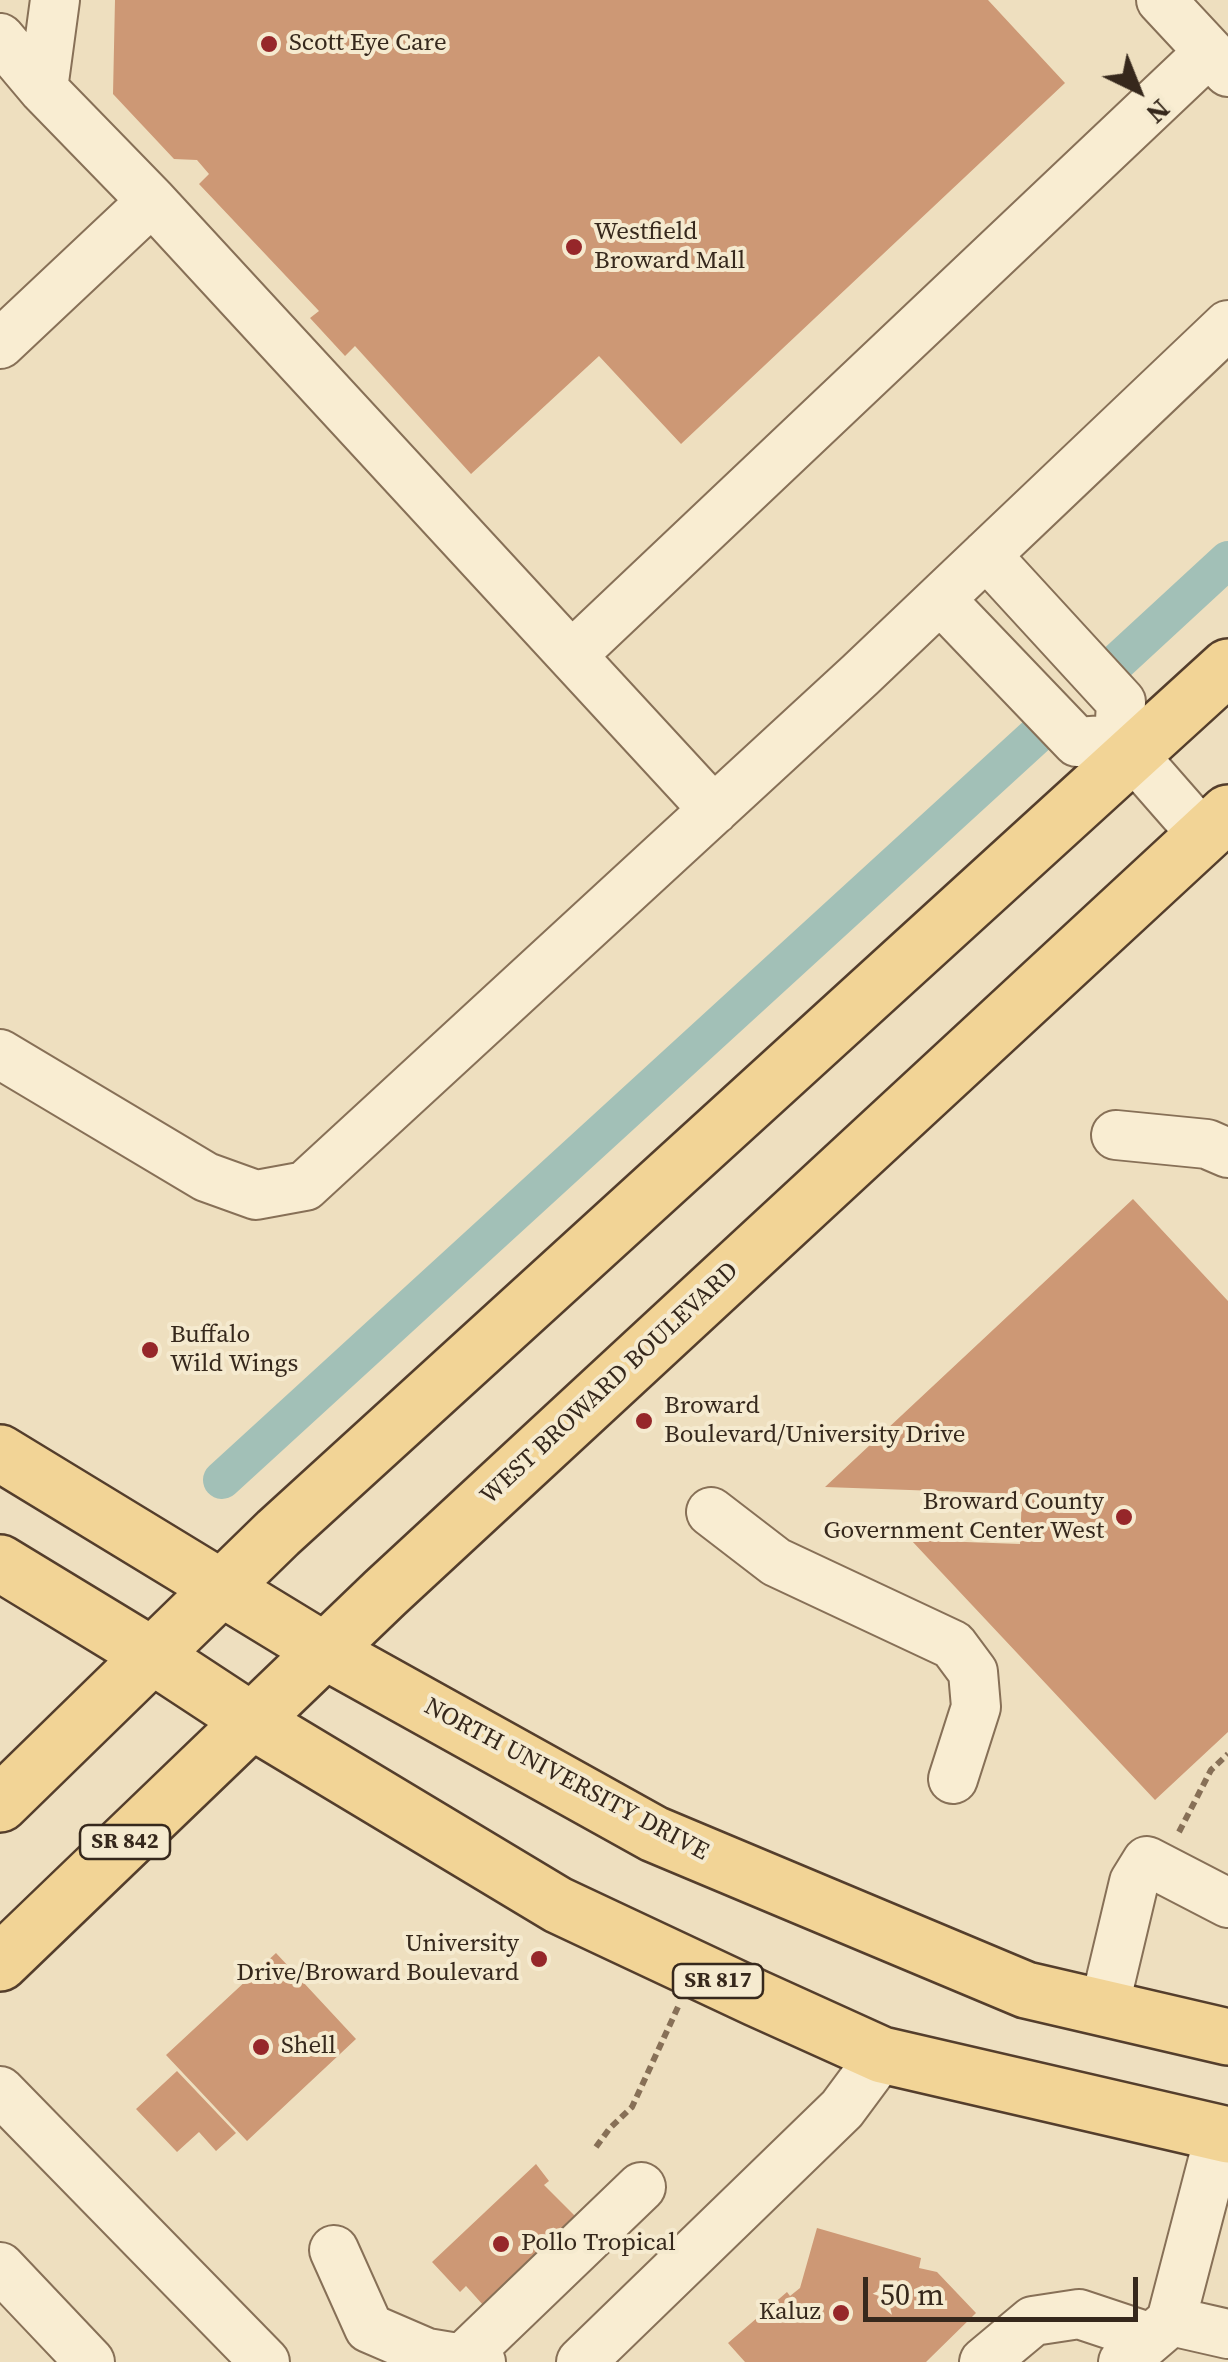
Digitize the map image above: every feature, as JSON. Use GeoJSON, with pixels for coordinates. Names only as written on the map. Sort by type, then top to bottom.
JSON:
{"type":"FeatureCollection","features":[{"type":"Feature","properties":{"kind":"main road"},"geometry":{"type":"LineString","coordinates":[[0,1804],[220,1587],[1126,747],[1228,668]]}},
{"type":"Feature","properties":{"kind":"main road","name":"WEST BROWARD BOULEVARD"},"geometry":{"type":"LineString","coordinates":[[0,1963],[325,1650],[1216,824]]}},
{"type":"Feature","properties":{"kind":"main road","name":"NORTH UNIVERSITY DRIVE"},"geometry":{"type":"LineString","coordinates":[[0,1453],[325,1650],[654,1834],[1026,1990],[1228,2038]]}},
{"type":"Feature","properties":{"kind":"main road","name":"SR 817"},"geometry":{"type":"LineString","coordinates":[[0,1563],[252,1721],[558,1905],[696,1970],[882,2054],[1224,2134]]}},
{"type":"Feature","properties":{"kind":"street"},"geometry":{"type":"LineString","coordinates":[[43,89],[55,0]]}},
{"type":"Feature","properties":{"kind":"street"},"geometry":{"type":"LineString","coordinates":[[572,655],[1219,62],[1161,0]]}},
{"type":"Feature","properties":{"kind":"street"},"geometry":{"type":"LineString","coordinates":[[0,38],[43,89],[152,200],[714,810]]}},
{"type":"Feature","properties":{"kind":"street"},"geometry":{"type":"LineString","coordinates":[[0,344],[152,200]]}},
{"type":"Feature","properties":{"kind":"street"},"geometry":{"type":"LineString","coordinates":[[0,1054],[206,1177],[256,1194],[305,1186],[714,810],[1228,325]]}},
{"type":"Feature","properties":{"kind":"street"},"geometry":{"type":"LineString","coordinates":[[986,555],[1121,702],[1126,747]]}},
{"type":"Feature","properties":{"kind":"street"},"geometry":{"type":"LineString","coordinates":[[940,599],[1077,742],[1126,747],[1216,824]]}},
{"type":"Feature","properties":{"kind":"street"},"geometry":{"type":"LineString","coordinates":[[1116,1135],[1208,1144],[1228,1153]]}},
{"type":"Feature","properties":{"kind":"street"},"geometry":{"type":"LineString","coordinates":[[712,1512],[776,1562],[953,1645],[973,1672],[976,1707],[953,1779]]}},
{"type":"Feature","properties":{"kind":"street"},"geometry":{"type":"LineString","coordinates":[[1104,2008],[1134,1882],[1148,1861],[1228,1903]]}},
{"type":"Feature","properties":{"kind":"street"},"geometry":{"type":"LineString","coordinates":[[606,2353],[842,2109],[882,2054]]}},
{"type":"Feature","properties":{"kind":"street"},"geometry":{"type":"LineString","coordinates":[[7,2114],[266,2362]]}},
{"type":"Feature","properties":{"kind":"street"},"geometry":{"type":"LineString","coordinates":[[1148,2340],[1224,2134]]}},
{"type":"Feature","properties":{"kind":"street"},"geometry":{"type":"LineString","coordinates":[[334,2250],[369,2328],[427,2353],[472,2360],[641,2188]]}},
{"type":"Feature","properties":{"kind":"street"},"geometry":{"type":"LineString","coordinates":[[0,2266],[90,2362]]}},
{"type":"Feature","properties":{"kind":"street"},"geometry":{"type":"LineString","coordinates":[[984,2362],[1032,2321],[1080,2314],[1148,2340],[1228,2334]]}},
{"type":"Feature","properties":{"kind":"path"},"geometry":{"type":"LineString","coordinates":[[1161,1868],[1211,1770],[1228,1754]]}},
{"type":"Feature","properties":{"kind":"path"},"geometry":{"type":"LineString","coordinates":[[596,2148],[632,2106],[696,1970]]}},
{"type":"Feature","properties":{"kind":"building","name":"Westfield Broward Mall"},"geometry":{"type":"Polygon","coordinates":[[[115,0],[988,0],[1065,83],[681,444],[599,356],[471,474],[355,346],[345,356],[310,318],[319,311],[199,184],[209,174],[197,160],[174,159],[113,94],[115,0]]]}},
{"type":"Feature","properties":{"kind":"building","name":"Broward County Government Center West"},"geometry":{"type":"Polygon","coordinates":[[[1133,1199],[1228,1301],[1228,1732],[1155,1800],[911,1540],[1020,1544],[1022,1494],[825,1487],[1133,1199]]]}},
{"type":"Feature","properties":{"kind":"building","name":"Shell"},"geometry":{"type":"Polygon","coordinates":[[[276,1953],[356,2039],[247,2141],[166,2055],[276,1953]]]}},
{"type":"Feature","properties":{"kind":"building"},"geometry":{"type":"Polygon","coordinates":[[[177,2071],[236,2133],[216,2151],[199,2132],[177,2152],[136,2109],[177,2071]]]}},
{"type":"Feature","properties":{"kind":"building"},"geometry":{"type":"Polygon","coordinates":[[[536,2164],[549,2181],[544,2185],[580,2221],[492,2315],[466,2286],[460,2292],[432,2262],[536,2164]]]}},
{"type":"Feature","properties":{"kind":"building"},"geometry":{"type":"Polygon","coordinates":[[[817,2228],[921,2258],[919,2268],[937,2272],[976,2313],[926,2362],[745,2362],[728,2343],[787,2292],[790,2296],[800,2288],[817,2228]]]}},
{"type":"Feature","properties":{"kind":"waterway"},"geometry":{"type":"LineString","coordinates":[[1113,666],[1228,560]]}},
{"type":"Feature","properties":{"kind":"waterway"},"geometry":{"type":"LineString","coordinates":[[222,1480],[1040,732]]}},
{"type":"Feature","properties":{"kind":"place","name":"Scott Eye Care"},"geometry":{"type":"Point","coordinates":[269,44]}},
{"type":"Feature","properties":{"kind":"place","name":"Westfield Broward Mall"},"geometry":{"type":"Point","coordinates":[574,247]}},
{"type":"Feature","properties":{"kind":"place","name":"Buffalo Wild Wings"},"geometry":{"type":"Point","coordinates":[150,1350]}},
{"type":"Feature","properties":{"kind":"place","name":"Broward Boulevard/University Drive"},"geometry":{"type":"Point","coordinates":[644,1421]}},
{"type":"Feature","properties":{"kind":"place","name":"Broward County Government Center West"},"geometry":{"type":"Point","coordinates":[1124,1517]}},
{"type":"Feature","properties":{"kind":"place","name":"University Drive/Broward Boulevard"},"geometry":{"type":"Point","coordinates":[539,1959]}},
{"type":"Feature","properties":{"kind":"place","name":"Shell"},"geometry":{"type":"Point","coordinates":[261,2047]}},
{"type":"Feature","properties":{"kind":"place","name":"Pollo Tropical"},"geometry":{"type":"Point","coordinates":[501,2244]}},
{"type":"Feature","properties":{"kind":"place","name":"Kaluz"},"geometry":{"type":"Point","coordinates":[841,2313]}}]}
